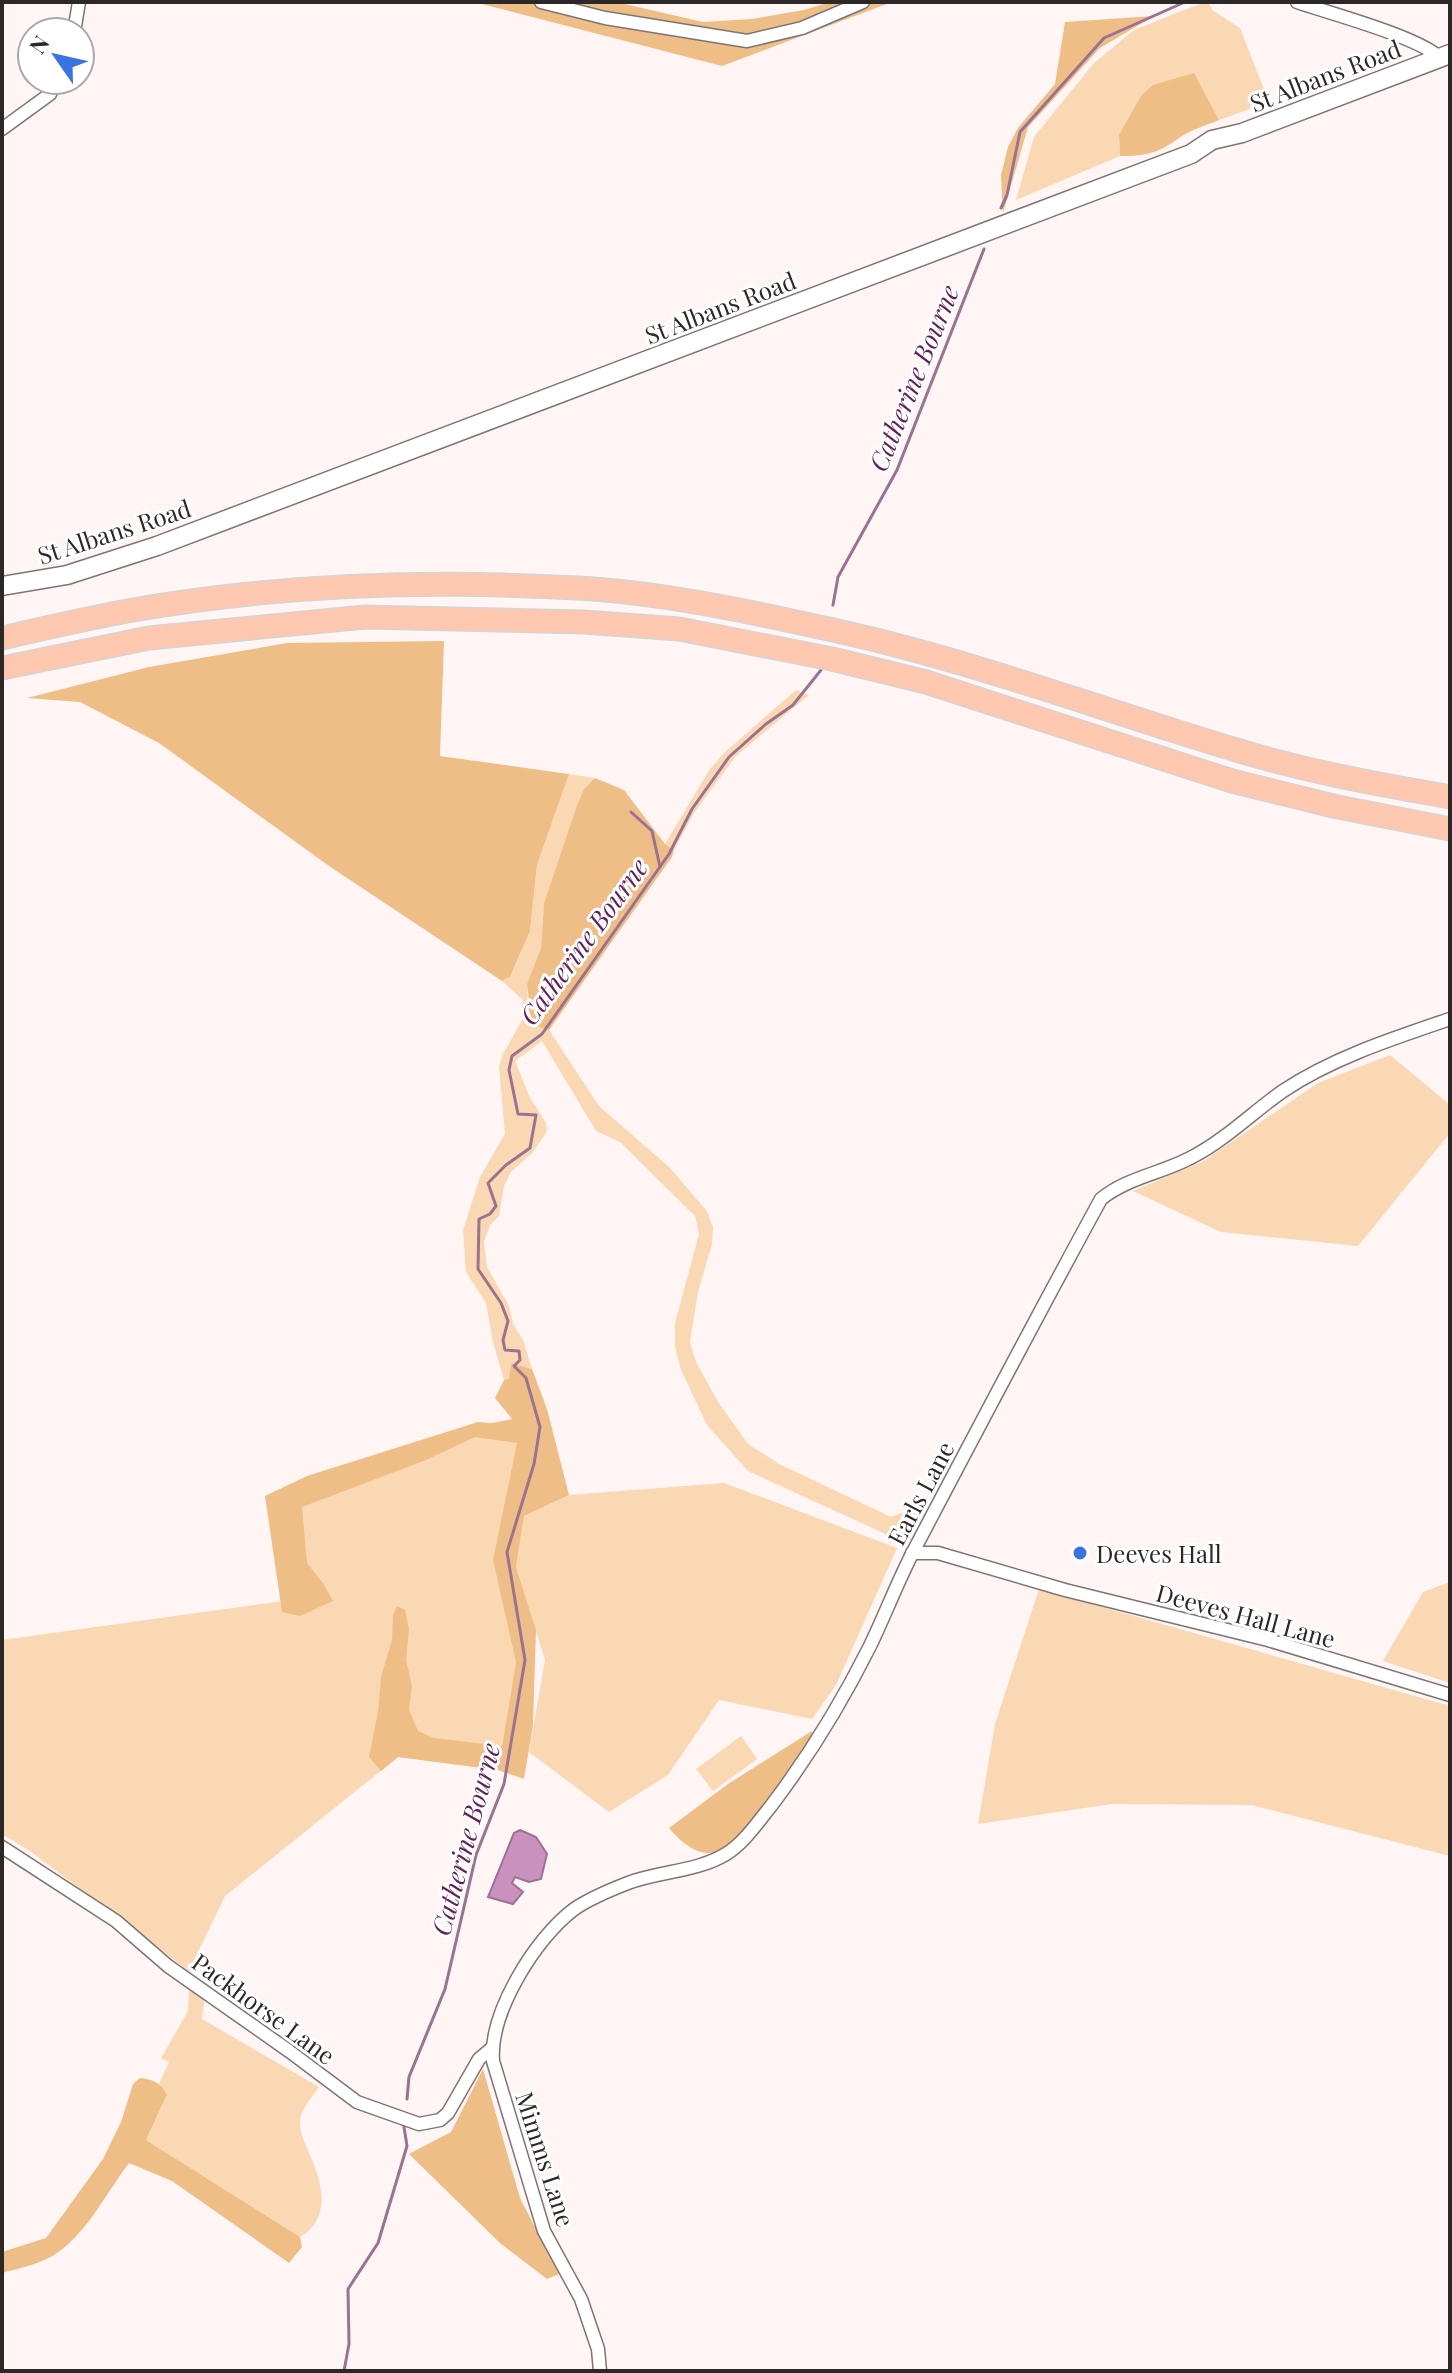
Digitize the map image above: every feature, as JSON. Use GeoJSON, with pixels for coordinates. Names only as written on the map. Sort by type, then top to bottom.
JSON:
{"type":"FeatureCollection","features":[{"type":"Feature","properties":{"kind":"highway"},"geometry":{"type":"LineString","coordinates":[[2,638],[134,609],[255,595],[411,586],[580,588],[711,606],[829,629],[1007,677],[1242,752],[1336,776],[1450,797]]}},
{"type":"Feature","properties":{"kind":"highway"},"geometry":{"type":"LineString","coordinates":[[2,668],[149,638],[365,617],[584,622],[679,629],[822,656],[926,682],[1232,781],[1333,806],[1450,829]]}},
{"type":"Feature","properties":{"kind":"main road","name":"St Albans Road"},"geometry":{"type":"LineString","coordinates":[[2,586],[67,575],[157,546],[1191,154],[1212,140],[1242,133],[1445,56]]}},
{"type":"Feature","properties":{"kind":"street"},"geometry":{"type":"LineString","coordinates":[[541,2],[605,18],[747,41],[802,28],[863,2]]}},
{"type":"Feature","properties":{"kind":"street"},"geometry":{"type":"LineString","coordinates":[[1297,2],[1411,41],[1445,56]]}},
{"type":"Feature","properties":{"kind":"street"},"geometry":{"type":"LineString","coordinates":[[2,129],[47,96]]}},
{"type":"Feature","properties":{"kind":"street","name":"Earls Lane"},"geometry":{"type":"LineString","coordinates":[[492,2048],[510,1993],[548,1936],[573,1910],[630,1882],[706,1864],[729,1853],[753,1829],[796,1774],[871,1644],[912,1553],[1101,1199],[1118,1185],[1194,1157],[1283,1091],[1314,1073],[1400,1036],[1450,1019]]}},
{"type":"Feature","properties":{"kind":"street"},"geometry":{"type":"LineString","coordinates":[[925,1530],[938,1553]]}},
{"type":"Feature","properties":{"kind":"street","name":"Deeves Hall Lane"},"geometry":{"type":"LineString","coordinates":[[912,1553],[938,1553],[1078,1594],[1268,1640],[1450,1695]]}},
{"type":"Feature","properties":{"kind":"street","name":"Packhorse Lane"},"geometry":{"type":"LineString","coordinates":[[2,1847],[116,1921],[203,1992],[357,2102],[419,2124],[432,2123],[448,2113],[479,2059],[492,2048]]}},
{"type":"Feature","properties":{"kind":"street","name":"Mimms Lane"},"geometry":{"type":"LineString","coordinates":[[492,2048],[496,2077],[544,2231],[581,2299],[595,2337],[600,2371]]}},
{"type":"Feature","properties":{"kind":"shaded area"},"geometry":{"type":"Polygon","coordinates":[[[474,2],[616,2],[703,22],[752,19],[830,2],[892,2],[722,66],[474,2]]]}},
{"type":"Feature","properties":{"kind":"shaded area"},"geometry":{"type":"Polygon","coordinates":[[[1205,2],[1240,28],[1269,102],[1219,120],[1194,74],[1119,135],[1120,156],[1016,200],[1034,137],[1094,63],[1134,30],[1205,2]]]}},
{"type":"Feature","properties":{"kind":"shaded area"},"geometry":{"type":"Polygon","coordinates":[[[1154,16],[1100,48],[1028,127],[1003,213],[1001,175],[1008,147],[1018,128],[1055,84],[1065,22],[1154,16]]]}},
{"type":"Feature","properties":{"kind":"shaded area"},"geometry":{"type":"Polygon","coordinates":[[[1194,73],[1219,120],[1152,153],[1120,156],[1119,135],[1141,96],[1153,85],[1194,73]]]}},
{"type":"Feature","properties":{"kind":"shaded area"},"geometry":{"type":"Polygon","coordinates":[[[444,641],[440,756],[569,774],[537,865],[530,931],[510,977],[502,981],[329,866],[159,743],[80,702],[27,698],[149,667],[287,643],[444,641]]]}},
{"type":"Feature","properties":{"kind":"shaded area"},"geometry":{"type":"Polygon","coordinates":[[[796,690],[809,695],[736,756],[694,813],[674,850],[665,844],[710,769],[796,690]]]}},
{"type":"Feature","properties":{"kind":"shaded area"},"geometry":{"type":"Polygon","coordinates":[[[569,774],[595,778],[584,789],[577,805],[544,903],[541,948],[527,984],[528,1003],[541,1028],[549,1030],[599,1106],[669,1167],[707,1211],[713,1227],[712,1244],[698,1292],[690,1342],[696,1362],[718,1402],[748,1444],[779,1464],[891,1517],[919,1507],[901,1541],[748,1471],[707,1425],[681,1370],[675,1347],[675,1323],[699,1234],[695,1216],[620,1142],[596,1131],[542,1041],[515,1061],[529,1096],[546,1123],[547,1131],[533,1152],[511,1172],[504,1186],[499,1216],[490,1225],[484,1242],[487,1267],[509,1306],[513,1324],[523,1340],[532,1369],[511,1363],[509,1380],[504,1380],[486,1303],[466,1272],[463,1230],[480,1177],[505,1134],[499,1068],[502,1056],[522,1020],[523,1000],[502,981],[510,977],[530,931],[537,865],[569,774]]]}},
{"type":"Feature","properties":{"kind":"shaded area"},"geometry":{"type":"Polygon","coordinates":[[[595,778],[624,790],[665,844],[674,850],[549,1030],[541,1028],[531,1019],[527,984],[541,948],[544,903],[577,805],[584,789],[595,778]]]}},
{"type":"Feature","properties":{"kind":"shaded area"},"geometry":{"type":"Polygon","coordinates":[[[1390,1055],[1450,1105],[1450,1133],[1358,1246],[1221,1232],[1133,1191],[1202,1162],[1318,1083],[1390,1055]]]}},
{"type":"Feature","properties":{"kind":"shaded area"},"geometry":{"type":"Polygon","coordinates":[[[511,1363],[532,1369],[547,1409],[569,1495],[524,1516],[516,1567],[536,1630],[533,1725],[524,1779],[498,1770],[398,1757],[381,1771],[369,1757],[381,1677],[392,1640],[393,1615],[397,1606],[405,1610],[409,1629],[406,1660],[412,1686],[409,1710],[418,1731],[434,1738],[502,1746],[516,1662],[493,1560],[517,1443],[475,1437],[426,1460],[302,1507],[307,1563],[333,1601],[300,1616],[282,1612],[265,1496],[307,1476],[478,1422],[512,1419],[495,1398],[504,1380],[509,1379],[511,1363]]]}},
{"type":"Feature","properties":{"kind":"shaded area"},"geometry":{"type":"Polygon","coordinates":[[[492,1423],[524,1425],[499,1554],[516,1662],[498,1770],[398,1757],[225,1896],[189,1971],[30,1851],[2,1834],[2,1640],[298,1599],[280,1499],[492,1423]]]}},
{"type":"Feature","properties":{"kind":"shaded area"},"geometry":{"type":"Polygon","coordinates":[[[724,1483],[897,1548],[836,1685],[812,1719],[719,1700],[668,1775],[609,1812],[529,1752],[545,1660],[516,1567],[524,1516],[569,1495],[724,1483]]]}},
{"type":"Feature","properties":{"kind":"shaded area"},"geometry":{"type":"Polygon","coordinates":[[[1450,1582],[1450,1683],[1383,1661],[1423,1592],[1450,1582]]]}},
{"type":"Feature","properties":{"kind":"shaded area"},"geometry":{"type":"Polygon","coordinates":[[[1039,1589],[1450,1706],[1450,1856],[1251,1805],[1112,1804],[978,1824],[995,1724],[1039,1589]]]}},
{"type":"Feature","properties":{"kind":"shaded area"},"geometry":{"type":"Polygon","coordinates":[[[812,1731],[814,1738],[767,1805],[724,1849],[705,1853],[693,1849],[669,1828],[728,1784],[812,1731]]]}},
{"type":"Feature","properties":{"kind":"shaded area"},"geometry":{"type":"Polygon","coordinates":[[[741,1736],[757,1759],[713,1791],[696,1769],[741,1736]]]}},
{"type":"Feature","properties":{"kind":"shaded area"},"geometry":{"type":"Polygon","coordinates":[[[520,1830],[536,1837],[547,1854],[541,1879],[529,1882],[515,1877],[512,1883],[523,1892],[513,1904],[488,1897],[514,1833],[520,1830]]]}},
{"type":"Feature","properties":{"kind":"shaded area"},"geometry":{"type":"Polygon","coordinates":[[[189,1987],[205,1998],[202,2019],[319,2087],[303,2111],[300,2124],[315,2166],[322,2200],[316,2220],[300,2237],[146,2140],[167,2096],[159,2084],[169,2062],[161,2058],[188,2011],[189,1987]]]}},
{"type":"Feature","properties":{"kind":"shaded area"},"geometry":{"type":"Polygon","coordinates":[[[483,2069],[520,2198],[559,2274],[547,2279],[500,2243],[409,2154],[451,2132],[483,2069]]]}},
{"type":"Feature","properties":{"kind":"shaded area"},"geometry":{"type":"Polygon","coordinates":[[[140,2078],[156,2082],[167,2095],[146,2140],[300,2237],[302,2247],[289,2263],[172,2181],[129,2163],[89,2221],[60,2251],[32,2265],[2,2273],[2,2252],[46,2238],[103,2159],[121,2122],[133,2084],[140,2078]]]}},
{"type":"Feature","properties":{"kind":"waterway","name":"Catherine Bourne"},"geometry":{"type":"LineString","coordinates":[[1001,208],[1007,195],[1020,132],[1104,38],[1185,2]]}},
{"type":"Feature","properties":{"kind":"waterway","name":"Catherine Bourne"},"geometry":{"type":"LineString","coordinates":[[833,605],[838,577],[897,470],[984,249]]}},
{"type":"Feature","properties":{"kind":"waterway","name":"Catherine Bourne"},"geometry":{"type":"LineString","coordinates":[[407,2099],[409,2077],[445,1989],[476,1855],[504,1784],[525,1660],[507,1552],[534,1464],[540,1427],[526,1378],[514,1366],[520,1360],[519,1351],[505,1350],[503,1340],[508,1321],[501,1303],[478,1269],[479,1219],[490,1214],[496,1206],[488,1183],[530,1148],[536,1115],[518,1114],[509,1070],[512,1056],[542,1034],[669,854],[692,809],[729,757],[793,705],[821,670]]}},
{"type":"Feature","properties":{"kind":"waterway"},"geometry":{"type":"LineString","coordinates":[[631,812],[652,831],[660,867]]}},
{"type":"Feature","properties":{"kind":"waterway"},"geometry":{"type":"LineString","coordinates":[[344,2371],[349,2344],[348,2289],[378,2243],[407,2146],[404,2127]]}},
{"type":"Feature","properties":{"kind":"place","name":"Deeves Hall"},"geometry":{"type":"Point","coordinates":[1080,1553]}}]}
